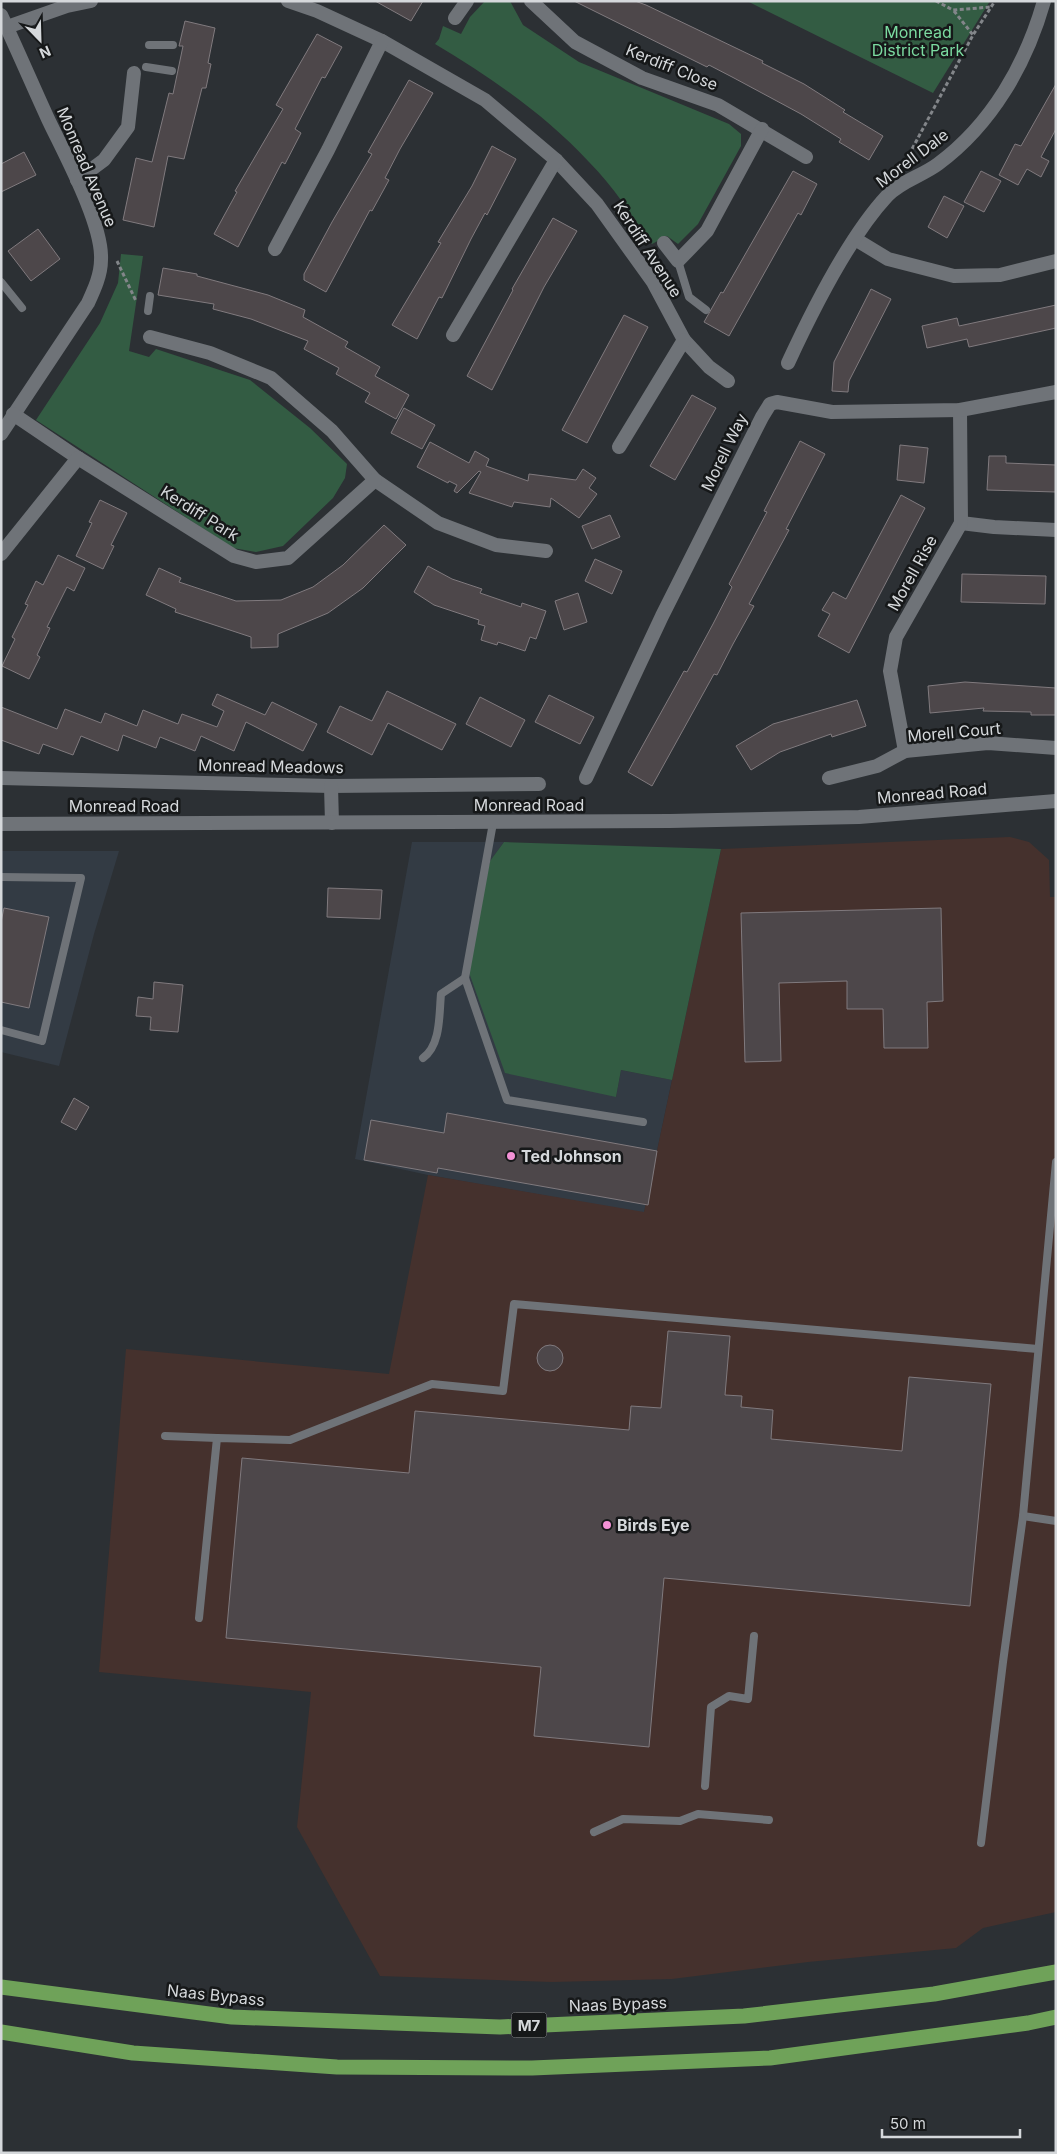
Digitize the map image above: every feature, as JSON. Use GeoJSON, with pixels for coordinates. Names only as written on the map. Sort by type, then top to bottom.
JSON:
{"type":"FeatureCollection","features":[{"type":"Feature","properties":{"kind":"highway","name":"Naas Bypass"},"geometry":{"type":"LineString","coordinates":[[1,1987],[232,2016],[500,2027],[744,2016],[934,1994],[1056,1972]]}},
{"type":"Feature","properties":{"kind":"highway"},"geometry":{"type":"LineString","coordinates":[[1,2032],[133,2053],[337,2067],[532,2068],[770,2058],[1028,2023],[1056,2017]]}},
{"type":"Feature","properties":{"kind":"street"},"geometry":{"type":"LineString","coordinates":[[4,21],[91,1]]}},
{"type":"Feature","properties":{"kind":"street","name":"Kerdiff Avenue"},"geometry":{"type":"LineString","coordinates":[[288,1],[317,11],[382,41],[484,100],[556,160],[597,204],[653,282],[684,340],[709,367],[728,380]]}},
{"type":"Feature","properties":{"kind":"street"},"geometry":{"type":"LineString","coordinates":[[456,18],[467,1]]}},
{"type":"Feature","properties":{"kind":"street","name":"Kerdiff Close"},"geometry":{"type":"LineString","coordinates":[[531,1],[574,42],[642,78],[718,105],[762,129],[806,157]]}},
{"type":"Feature","properties":{"kind":"street","name":"Morell Dale"},"geometry":{"type":"LineString","coordinates":[[788,363],[824,291],[855,239],[887,196],[898,187],[938,164],[975,131],[1001,98],[1021,63],[1039,20],[1044,1]]}},
{"type":"Feature","properties":{"kind":"street","name":"Monread Avenue"},"geometry":{"type":"LineString","coordinates":[[1,434],[61,345],[94,290],[101,261],[100,244],[77,180],[4,21]]}},
{"type":"Feature","properties":{"kind":"street"},"geometry":{"type":"LineString","coordinates":[[275,249],[328,150],[382,41]]}},
{"type":"Feature","properties":{"kind":"street"},"geometry":{"type":"LineString","coordinates":[[77,180],[104,160],[128,127],[140,70]]}},
{"type":"Feature","properties":{"kind":"street"},"geometry":{"type":"LineString","coordinates":[[664,243],[678,261],[707,231],[762,129]]}},
{"type":"Feature","properties":{"kind":"street"},"geometry":{"type":"LineString","coordinates":[[453,335],[556,160]]}},
{"type":"Feature","properties":{"kind":"street"},"geometry":{"type":"LineString","coordinates":[[855,239],[888,259],[954,276],[1000,276],[1056,261]]}},
{"type":"Feature","properties":{"kind":"street"},"geometry":{"type":"LineString","coordinates":[[150,337],[210,353],[272,378],[332,431],[375,480],[438,523],[496,545],[546,551]]}},
{"type":"Feature","properties":{"kind":"street"},"geometry":{"type":"LineString","coordinates":[[619,447],[684,340]]}},
{"type":"Feature","properties":{"kind":"street","name":"Morell Way"},"geometry":{"type":"LineString","coordinates":[[586,778],[662,616],[762,416],[770,404],[777,402],[832,412],[960,410],[1056,392]]}},
{"type":"Feature","properties":{"kind":"street"},"geometry":{"type":"LineString","coordinates":[[960,410],[961,523],[994,527],[1056,530]]}},
{"type":"Feature","properties":{"kind":"street","name":"Kerdiff Park"},"geometry":{"type":"LineString","coordinates":[[13,414],[78,458],[234,556],[256,562],[288,558],[375,480]]}},
{"type":"Feature","properties":{"kind":"street"},"geometry":{"type":"LineString","coordinates":[[1,554],[78,458]]}},
{"type":"Feature","properties":{"kind":"street","name":"Morell Rise"},"geometry":{"type":"LineString","coordinates":[[905,751],[890,672],[896,637],[961,523]]}},
{"type":"Feature","properties":{"kind":"street","name":"Morell Court"},"geometry":{"type":"LineString","coordinates":[[830,778],[877,766],[905,751],[988,743],[1056,748]]}},
{"type":"Feature","properties":{"kind":"street","name":"Monread Meadows"},"geometry":{"type":"LineString","coordinates":[[1,778],[331,786],[539,784]]}},
{"type":"Feature","properties":{"kind":"street"},"geometry":{"type":"LineString","coordinates":[[331,786],[332,823]]}},
{"type":"Feature","properties":{"kind":"street","name":"Monread Road"},"geometry":{"type":"LineString","coordinates":[[1,824],[493,823],[859,817],[1056,800]]}},
{"type":"Feature","properties":{"kind":"lane"},"geometry":{"type":"LineString","coordinates":[[149,44],[173,45]]}},
{"type":"Feature","properties":{"kind":"lane"},"geometry":{"type":"LineString","coordinates":[[140,70],[172,71]]}},
{"type":"Feature","properties":{"kind":"lane"},"geometry":{"type":"LineString","coordinates":[[678,261],[689,297],[706,310]]}},
{"type":"Feature","properties":{"kind":"lane"},"geometry":{"type":"LineString","coordinates":[[1,282],[22,308]]}},
{"type":"Feature","properties":{"kind":"lane"},"geometry":{"type":"LineString","coordinates":[[144,310],[150,296]]}},
{"type":"Feature","properties":{"kind":"lane"},"geometry":{"type":"LineString","coordinates":[[493,823],[465,978],[507,1100],[643,1122]]}},
{"type":"Feature","properties":{"kind":"lane"},"geometry":{"type":"LineString","coordinates":[[1,877],[81,878],[42,1041],[1,1030]]}},
{"type":"Feature","properties":{"kind":"lane"},"geometry":{"type":"LineString","coordinates":[[423,1058],[431,1052],[435,1039],[442,994],[465,978]]}},
{"type":"Feature","properties":{"kind":"lane"},"geometry":{"type":"LineString","coordinates":[[981,1843],[1023,1516],[1038,1349],[1052,1240],[1056,1162]]}},
{"type":"Feature","properties":{"kind":"lane"},"geometry":{"type":"LineString","coordinates":[[165,1436],[290,1440],[432,1384],[504,1391],[514,1304],[1038,1349]]}},
{"type":"Feature","properties":{"kind":"lane"},"geometry":{"type":"LineString","coordinates":[[199,1618],[217,1438]]}},
{"type":"Feature","properties":{"kind":"lane"},"geometry":{"type":"LineString","coordinates":[[1023,1516],[1056,1520]]}},
{"type":"Feature","properties":{"kind":"lane"},"geometry":{"type":"LineString","coordinates":[[705,1786],[711,1707],[729,1696],[748,1699],[754,1636]]}},
{"type":"Feature","properties":{"kind":"lane"},"geometry":{"type":"LineString","coordinates":[[594,1832],[623,1819],[680,1821],[698,1814],[769,1820]]}},
{"type":"Feature","properties":{"kind":"path"},"geometry":{"type":"LineString","coordinates":[[936,1],[953,10],[973,35]]}},
{"type":"Feature","properties":{"kind":"path"},"geometry":{"type":"LineString","coordinates":[[898,187],[896,179],[973,35],[995,1]]}},
{"type":"Feature","properties":{"kind":"path"},"geometry":{"type":"LineString","coordinates":[[953,10],[991,7]]}},
{"type":"Feature","properties":{"kind":"path"},"geometry":{"type":"LineString","coordinates":[[117,260],[144,310]]}},
{"type":"Feature","properties":{"kind":"shaded area"},"geometry":{"type":"Polygon","coordinates":[[[1010,837],[1029,842],[1049,860],[1050,897],[1056,897],[1056,1912],[983,1928],[956,1948],[808,1962],[672,1979],[552,1982],[380,1976],[297,1827],[311,1692],[99,1672],[126,1349],[389,1374],[428,1175],[644,1212],[721,849],[1010,837]]]}},
{"type":"Feature","properties":{"kind":"shaded area"},"geometry":{"type":"Polygon","coordinates":[[[412,842],[504,842],[488,864],[616,1097],[621,1070],[672,1080],[644,1213],[428,1175],[355,1159],[412,842]]]}},
{"type":"Feature","properties":{"kind":"shaded area"},"geometry":{"type":"Polygon","coordinates":[[[1,851],[119,851],[94,934],[59,1066],[1,1052],[1,851]]]}},
{"type":"Feature","properties":{"kind":"green space"},"geometry":{"type":"Polygon","coordinates":[[[485,1],[510,1],[523,25],[579,62],[729,124],[741,134],[741,146],[698,224],[678,244],[667,236],[652,244],[598,171],[554,128],[516,97],[435,44],[439,39],[443,26],[461,34],[470,17],[485,1]]]}},
{"type":"Feature","properties":{"kind":"green space","name":"Monread District Park"},"geometry":{"type":"Polygon","coordinates":[[[747,1],[990,1],[933,93],[747,1]]]}},
{"type":"Feature","properties":{"kind":"green space"},"geometry":{"type":"Polygon","coordinates":[[[121,254],[143,256],[129,351],[149,357],[156,349],[250,380],[310,428],[347,464],[345,478],[333,498],[283,546],[256,552],[233,548],[36,420],[100,323],[118,283],[121,254]]]}},
{"type":"Feature","properties":{"kind":"green space"},"geometry":{"type":"Polygon","coordinates":[[[504,842],[721,849],[672,1080],[621,1070],[616,1097],[505,1073],[467,967],[490,861],[504,842]]]}},
{"type":"Feature","properties":{"kind":"building"},"geometry":{"type":"Polygon","coordinates":[[[375,1],[423,1],[411,21],[375,1]]]}},
{"type":"Feature","properties":{"kind":"building"},"geometry":{"type":"Polygon","coordinates":[[[574,1],[635,1],[646,5],[763,61],[762,63],[804,84],[845,110],[843,112],[883,136],[869,160],[839,142],[841,139],[801,114],[709,65],[707,67],[574,1]]]}},
{"type":"Feature","properties":{"kind":"building"},"geometry":{"type":"Polygon","coordinates":[[[185,21],[215,28],[208,63],[211,64],[206,88],[202,88],[184,159],[168,156],[154,227],[123,220],[136,158],[152,162],[169,93],[173,94],[183,46],[179,46],[185,21]]]}},
{"type":"Feature","properties":{"kind":"building"},"geometry":{"type":"Polygon","coordinates":[[[317,34],[342,47],[325,78],[322,77],[295,129],[301,133],[285,164],[282,162],[238,247],[214,234],[237,192],[235,191],[283,109],[276,105],[317,34]]]}},
{"type":"Feature","properties":{"kind":"building"},"geometry":{"type":"Polygon","coordinates":[[[409,80],[433,93],[400,149],[385,178],[389,180],[372,211],[370,210],[326,292],[304,280],[304,274],[372,154],[368,152],[409,80]]]}},
{"type":"Feature","properties":{"kind":"building"},"geometry":{"type":"Polygon","coordinates":[[[1056,84],[1056,129],[1041,157],[1049,161],[1041,177],[1027,169],[1018,185],[999,175],[1015,144],[1021,146],[1056,84]]]}},
{"type":"Feature","properties":{"kind":"building"},"geometry":{"type":"Polygon","coordinates":[[[492,146],[516,159],[487,215],[485,213],[471,239],[442,298],[439,297],[417,339],[392,325],[441,243],[438,242],[472,186],[492,146]]]}},
{"type":"Feature","properties":{"kind":"building"},"geometry":{"type":"Polygon","coordinates":[[[24,152],[36,175],[1,192],[1,164],[24,152]]]}},
{"type":"Feature","properties":{"kind":"building"},"geometry":{"type":"Polygon","coordinates":[[[793,171],[817,184],[801,215],[798,213],[729,336],[704,322],[721,292],[723,293],[793,171]]]}},
{"type":"Feature","properties":{"kind":"building"},"geometry":{"type":"Polygon","coordinates":[[[981,171],[1001,181],[984,212],[964,202],[981,171]]]}},
{"type":"Feature","properties":{"kind":"building"},"geometry":{"type":"Polygon","coordinates":[[[944,196],[964,206],[947,238],[928,227],[944,196]]]}},
{"type":"Feature","properties":{"kind":"building"},"geometry":{"type":"Polygon","coordinates":[[[553,218],[577,231],[544,287],[492,390],[467,376],[512,289],[553,218]]]}},
{"type":"Feature","properties":{"kind":"building"},"geometry":{"type":"Polygon","coordinates":[[[38,229],[60,259],[31,281],[8,251],[38,229]]]}},
{"type":"Feature","properties":{"kind":"building"},"geometry":{"type":"Polygon","coordinates":[[[163,268],[197,274],[197,276],[268,295],[305,310],[303,317],[348,342],[345,347],[380,367],[375,376],[409,395],[396,419],[365,402],[370,393],[336,374],[339,368],[304,349],[308,341],[251,319],[213,309],[214,304],[158,295],[163,268]]]}},
{"type":"Feature","properties":{"kind":"building"},"geometry":{"type":"Polygon","coordinates":[[[871,289],[891,299],[849,381],[848,392],[832,391],[834,362],[871,289]]]}},
{"type":"Feature","properties":{"kind":"building"},"geometry":{"type":"Polygon","coordinates":[[[1056,305],[1056,328],[969,347],[967,339],[927,348],[922,326],[957,318],[959,326],[1056,305]]]}},
{"type":"Feature","properties":{"kind":"building"},"geometry":{"type":"Polygon","coordinates":[[[624,315],[648,327],[587,443],[562,430],[624,315]]]}},
{"type":"Feature","properties":{"kind":"building"},"geometry":{"type":"Polygon","coordinates":[[[692,395],[716,408],[675,480],[650,466],[692,395]]]}},
{"type":"Feature","properties":{"kind":"building"},"geometry":{"type":"Polygon","coordinates":[[[404,408],[435,425],[422,449],[391,433],[404,408]]]}},
{"type":"Feature","properties":{"kind":"building"},"geometry":{"type":"Polygon","coordinates":[[[800,441],[825,454],[786,529],[789,530],[749,604],[754,606],[717,675],[714,674],[652,786],[628,772],[684,671],[687,672],[713,624],[732,587],[729,584],[767,512],[764,511],[800,441]]]}},
{"type":"Feature","properties":{"kind":"building"},"geometry":{"type":"Polygon","coordinates":[[[430,442],[469,463],[475,451],[489,459],[486,466],[528,481],[529,474],[576,480],[583,469],[596,478],[589,488],[597,494],[579,518],[551,498],[550,507],[514,502],[512,507],[469,493],[481,472],[479,471],[457,493],[454,491],[457,485],[449,481],[448,483],[417,467],[430,442]]]}},
{"type":"Feature","properties":{"kind":"building"},"geometry":{"type":"Polygon","coordinates":[[[900,445],[928,448],[924,483],[897,480],[900,445]]]}},
{"type":"Feature","properties":{"kind":"building"},"geometry":{"type":"Polygon","coordinates":[[[989,456],[1006,456],[1006,463],[1056,465],[1056,492],[987,490],[989,456]]]}},
{"type":"Feature","properties":{"kind":"building"},"geometry":{"type":"Polygon","coordinates":[[[901,495],[925,508],[849,653],[818,636],[830,614],[822,610],[833,592],[846,599],[901,495]]]}},
{"type":"Feature","properties":{"kind":"building"},"geometry":{"type":"Polygon","coordinates":[[[100,500],[127,513],[111,545],[114,546],[103,569],[76,556],[92,523],[89,522],[100,500]]]}},
{"type":"Feature","properties":{"kind":"building"},"geometry":{"type":"Polygon","coordinates":[[[610,515],[620,537],[592,549],[582,526],[610,515]]]}},
{"type":"Feature","properties":{"kind":"building"},"geometry":{"type":"Polygon","coordinates":[[[384,525],[406,545],[363,588],[328,613],[278,634],[278,647],[251,648],[251,637],[175,612],[176,609],[146,595],[159,568],[181,578],[179,582],[236,601],[281,600],[313,587],[343,565],[384,525]]]}},
{"type":"Feature","properties":{"kind":"building"},"geometry":{"type":"Polygon","coordinates":[[[58,555],[85,568],[74,591],[67,587],[47,627],[50,628],[37,655],[40,657],[29,679],[2,666],[15,639],[12,637],[28,605],[25,604],[36,581],[43,585],[58,555]]]}},
{"type":"Feature","properties":{"kind":"building"},"geometry":{"type":"Polygon","coordinates":[[[595,559],[622,571],[612,594],[585,581],[595,559]]]}},
{"type":"Feature","properties":{"kind":"building"},"geometry":{"type":"Polygon","coordinates":[[[428,566],[452,579],[482,589],[480,593],[521,607],[522,603],[546,611],[536,639],[530,637],[525,651],[498,642],[497,645],[481,640],[485,626],[478,624],[479,620],[434,605],[414,592],[428,566]]]}},
{"type":"Feature","properties":{"kind":"building"},"geometry":{"type":"Polygon","coordinates":[[[962,574],[1046,576],[1045,604],[961,602],[962,574]]]}},
{"type":"Feature","properties":{"kind":"building"},"geometry":{"type":"Polygon","coordinates":[[[578,593],[587,622],[564,630],[555,601],[578,593]]]}},
{"type":"Feature","properties":{"kind":"building"},"geometry":{"type":"Polygon","coordinates":[[[965,682],[1056,688],[1056,715],[1031,715],[1031,712],[983,711],[984,708],[930,713],[928,686],[965,682]]]}},
{"type":"Feature","properties":{"kind":"building"},"geometry":{"type":"Polygon","coordinates":[[[387,691],[456,724],[442,750],[388,723],[372,755],[327,732],[340,706],[372,721],[387,691]]]}},
{"type":"Feature","properties":{"kind":"building"},"geometry":{"type":"Polygon","coordinates":[[[217,694],[265,715],[272,702],[317,724],[303,751],[246,722],[234,751],[201,736],[195,751],[160,737],[156,748],[123,735],[118,751],[81,736],[73,755],[43,744],[39,754],[1,740],[1,707],[57,729],[65,709],[101,723],[105,713],[137,726],[143,710],[178,724],[182,714],[217,727],[224,711],[212,705],[217,694]]]}},
{"type":"Feature","properties":{"kind":"building"},"geometry":{"type":"Polygon","coordinates":[[[549,695],[594,717],[580,744],[535,722],[549,695]]]}},
{"type":"Feature","properties":{"kind":"building"},"geometry":{"type":"Polygon","coordinates":[[[480,697],[525,720],[511,747],[466,724],[480,697]]]}},
{"type":"Feature","properties":{"kind":"building"},"geometry":{"type":"Polygon","coordinates":[[[857,700],[866,726],[832,737],[831,734],[780,752],[751,770],[736,746],[773,724],[857,700]]]}},
{"type":"Feature","properties":{"kind":"building"},"geometry":{"type":"Polygon","coordinates":[[[328,888],[382,890],[380,919],[327,917],[328,888]]]}},
{"type":"Feature","properties":{"kind":"building"},"geometry":{"type":"Polygon","coordinates":[[[4,908],[49,917],[29,1008],[1,1002],[1,922],[4,908]]]}},
{"type":"Feature","properties":{"kind":"building"},"geometry":{"type":"Polygon","coordinates":[[[941,908],[943,1001],[927,1002],[928,1048],[884,1048],[883,1009],[847,1009],[847,981],[779,983],[781,1061],[745,1062],[741,913],[941,908]]]}},
{"type":"Feature","properties":{"kind":"building"},"geometry":{"type":"Polygon","coordinates":[[[154,982],[183,985],[178,1032],[150,1030],[151,1017],[136,1016],[138,997],[153,999],[154,982]]]}},
{"type":"Feature","properties":{"kind":"building"},"geometry":{"type":"Polygon","coordinates":[[[74,1098],[89,1107],[76,1130],[61,1122],[74,1098]]]}},
{"type":"Feature","properties":{"kind":"building","name":"Ted Johnson"},"geometry":{"type":"Polygon","coordinates":[[[447,1113],[657,1151],[648,1205],[438,1168],[437,1173],[364,1160],[371,1120],[444,1133],[447,1113]]]}},
{"type":"Feature","properties":{"kind":"building","name":"Birds Eye"},"geometry":{"type":"Polygon","coordinates":[[[668,1331],[730,1336],[725,1395],[742,1396],[741,1407],[773,1410],[771,1439],[902,1451],[909,1377],[991,1384],[970,1606],[664,1578],[649,1747],[534,1736],[541,1667],[226,1638],[242,1458],[409,1473],[415,1411],[629,1430],[631,1406],[661,1408],[668,1331]]]}},
{"type":"Feature","properties":{"kind":"building"},"geometry":{"type":"Polygon","coordinates":[[[550,1345],[559,1349],[563,1358],[559,1367],[550,1371],[541,1367],[537,1358],[541,1349],[550,1345]]]}},
{"type":"Feature","properties":{"kind":"place","name":"Ted Johnson"},"geometry":{"type":"Point","coordinates":[511,1156]}},
{"type":"Feature","properties":{"kind":"place","name":"Birds Eye"},"geometry":{"type":"Point","coordinates":[607,1525]}}]}
